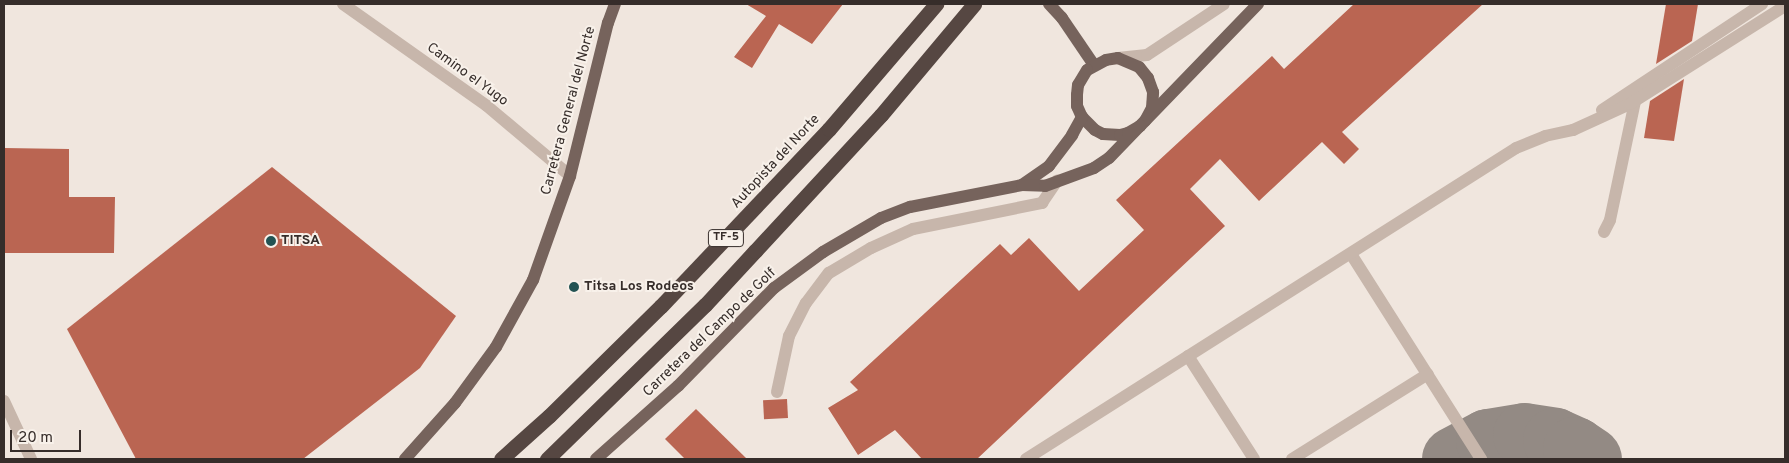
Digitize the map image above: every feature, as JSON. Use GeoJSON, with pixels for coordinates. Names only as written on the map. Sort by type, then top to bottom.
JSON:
{"type":"FeatureCollection","features":[{"type":"Feature","properties":{"kind":"highway","name":"Autopista del Norte"},"geometry":{"type":"LineString","coordinates":[[501,459],[549,416],[661,306],[829,129],[936,4]]}},
{"type":"Feature","properties":{"kind":"highway","name":"TF-5"},"geometry":{"type":"LineString","coordinates":[[547,459],[611,399],[749,258],[881,115],[974,4]]}},
{"type":"Feature","properties":{"kind":"main road","name":"Carretera General del Norte"},"geometry":{"type":"LineString","coordinates":[[608,23],[609,4]]}},
{"type":"Feature","properties":{"kind":"main road","name":"Carretera General del Norte"},"geometry":{"type":"LineString","coordinates":[[405,459],[455,403],[496,347],[533,280],[570,176],[608,23],[615,4]]}},
{"type":"Feature","properties":{"kind":"main road"},"geometry":{"type":"LineString","coordinates":[[1049,4],[1062,18],[1094,65]]}},
{"type":"Feature","properties":{"kind":"main road","name":"Carretera del Campo de Golf"},"geometry":{"type":"LineString","coordinates":[[596,459],[678,386],[774,288],[823,252],[881,218],[910,207],[1022,185],[1045,186],[1094,168],[1109,158],[1258,4]]}},
{"type":"Feature","properties":{"kind":"main road"},"geometry":{"type":"LineString","coordinates":[[1118,58],[1139,66],[1151,84],[1153,100],[1143,123],[1120,135],[1103,134],[1095,130],[1082,117],[1077,106],[1078,86],[1087,70],[1094,65],[1118,58]]}},
{"type":"Feature","properties":{"kind":"main road","name":"Carretera del Campo de Golf"},"geometry":{"type":"LineString","coordinates":[[1022,185],[1050,166],[1082,117]]}},
{"type":"Feature","properties":{"kind":"street","name":"Camino el Yugo"},"geometry":{"type":"LineString","coordinates":[[343,4],[487,106],[570,176]]}},
{"type":"Feature","properties":{"kind":"street"},"geometry":{"type":"LineString","coordinates":[[1118,58],[1147,55],[1224,4]]}},
{"type":"Feature","properties":{"kind":"street"},"geometry":{"type":"LineString","coordinates":[[1573,130],[1762,4]]}},
{"type":"Feature","properties":{"kind":"street"},"geometry":{"type":"LineString","coordinates":[[1026,459],[1516,148],[1545,136],[1573,130],[1635,101],[1785,6]]}},
{"type":"Feature","properties":{"kind":"street"},"geometry":{"type":"LineString","coordinates":[[1604,232],[1610,220],[1635,101]]}},
{"type":"Feature","properties":{"kind":"street"},"geometry":{"type":"LineString","coordinates":[[777,392],[789,336],[806,303],[829,273],[871,248],[913,229],[1042,203],[1057,181]]}},
{"type":"Feature","properties":{"kind":"street"},"geometry":{"type":"LineString","coordinates":[[1351,254],[1481,459]]}},
{"type":"Feature","properties":{"kind":"street"},"geometry":{"type":"LineString","coordinates":[[1188,356],[1254,459]]}},
{"type":"Feature","properties":{"kind":"street"},"geometry":{"type":"LineString","coordinates":[[1292,459],[1428,374]]}},
{"type":"Feature","properties":{"kind":"street"},"geometry":{"type":"LineString","coordinates":[[4,401],[31,459]]}},
{"type":"Feature","properties":{"kind":"building"},"geometry":{"type":"Polygon","coordinates":[[[746,4],[843,4],[812,44],[779,24],[752,68],[734,57],[766,16],[746,4]]]}},
{"type":"Feature","properties":{"kind":"building"},"geometry":{"type":"Polygon","coordinates":[[[1354,4],[1483,4],[1342,132],[1359,149],[1344,164],[1322,142],[1259,201],[1220,159],[1190,189],[1225,226],[977,459],[922,459],[895,430],[858,455],[828,408],[858,390],[850,382],[1000,244],[1011,255],[1029,238],[1079,291],[1144,230],[1116,200],[1272,56],[1284,69],[1354,4]]]}},
{"type":"Feature","properties":{"kind":"building"},"geometry":{"type":"Polygon","coordinates":[[[1666,4],[1698,4],[1692,41],[1656,64],[1666,4]]]}},
{"type":"Feature","properties":{"kind":"building"},"geometry":{"type":"Polygon","coordinates":[[[1684,79],[1674,141],[1644,138],[1650,101],[1684,79]]]}},
{"type":"Feature","properties":{"kind":"building"},"geometry":{"type":"Polygon","coordinates":[[[4,148],[69,149],[69,197],[115,197],[114,253],[4,253],[4,148]]]}},
{"type":"Feature","properties":{"kind":"building","name":"TITSA"},"geometry":{"type":"Polygon","coordinates":[[[272,167],[456,316],[420,368],[303,459],[136,459],[67,329],[272,167]]]}},
{"type":"Feature","properties":{"kind":"building"},"geometry":{"type":"Polygon","coordinates":[[[787,399],[788,418],[764,419],[763,400],[787,399]]]}},
{"type":"Feature","properties":{"kind":"building"},"geometry":{"type":"Polygon","coordinates":[[[696,409],[747,459],[685,459],[665,439],[696,409]]]}},
{"type":"Feature","properties":{"kind":"taxiway"},"geometry":{"type":"LineString","coordinates":[[1454,459],[1488,441],[1525,435],[1555,440],[1575,449],[1590,459]]}},
{"type":"Feature","properties":{"kind":"place","name":"TITSA"},"geometry":{"type":"Point","coordinates":[271,241]}},
{"type":"Feature","properties":{"kind":"place","name":"Titsa Los Rodeos"},"geometry":{"type":"Point","coordinates":[574,287]}}]}
